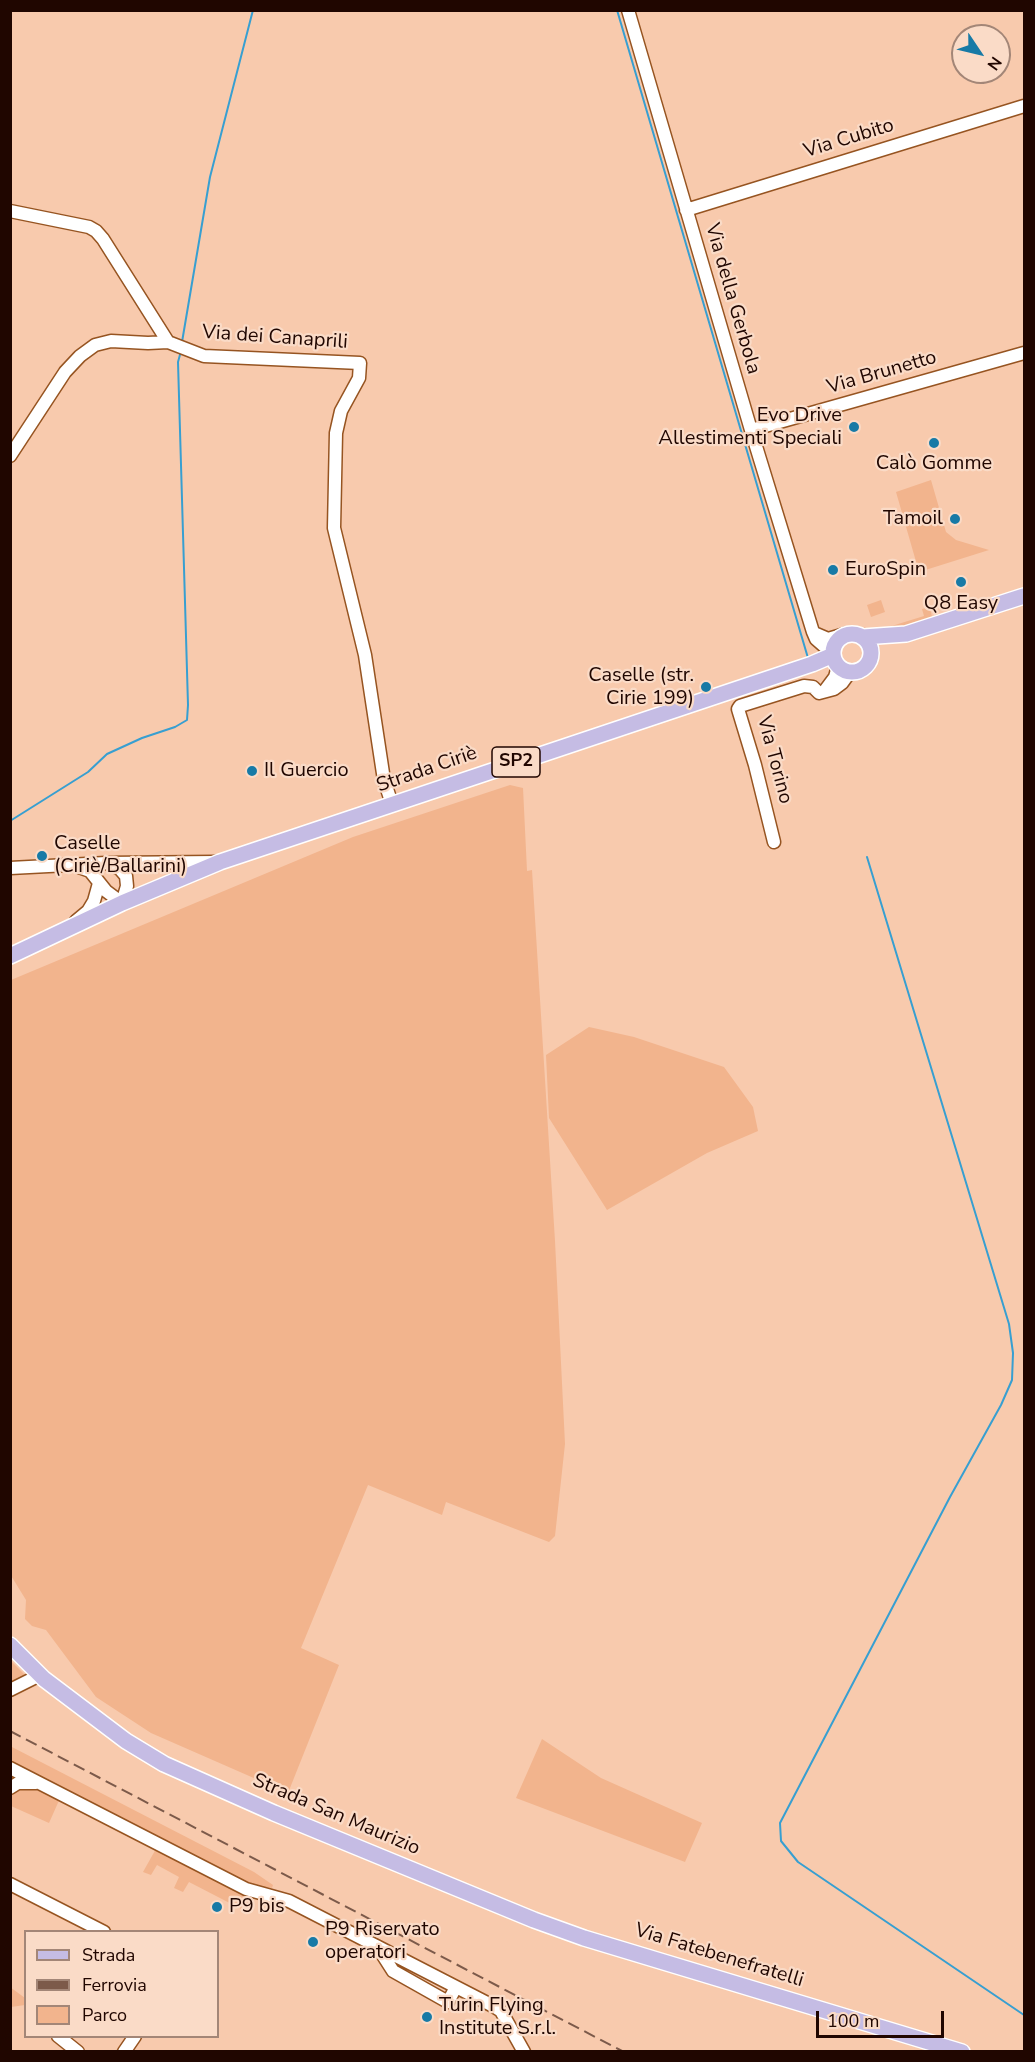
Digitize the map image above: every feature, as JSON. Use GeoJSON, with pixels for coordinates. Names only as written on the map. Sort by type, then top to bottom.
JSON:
{"type":"FeatureCollection","features":[{"type":"Feature","properties":{"kind":"main road"},"geometry":{"type":"LineString","coordinates":[[906,634],[863,637],[851,633],[845,634],[840,638],[838,661],[862,669],[881,648],[906,634],[1024,596]]}},
{"type":"Feature","properties":{"kind":"main road"},"geometry":{"type":"LineString","coordinates":[[863,637],[871,647],[870,659]]}},
{"type":"Feature","properties":{"kind":"main road","name":"Strada Ciriè"},"geometry":{"type":"LineString","coordinates":[[220,862],[812,664],[838,661]]}},
{"type":"Feature","properties":{"kind":"main road","name":"SP2"},"geometry":{"type":"LineString","coordinates":[[10,956],[122,903],[220,862]]}},
{"type":"Feature","properties":{"kind":"main road","name":"Strada San Maurizio"},"geometry":{"type":"LineString","coordinates":[[10,1645],[40,1675],[102,1725],[164,1764],[274,1813],[534,1920]]}},
{"type":"Feature","properties":{"kind":"main road","name":"Via Fatebenefratelli"},"geometry":{"type":"LineString","coordinates":[[534,1920],[584,1938],[962,2052]]}},
{"type":"Feature","properties":{"kind":"street","name":"Via della Gerbola"},"geometry":{"type":"LineString","coordinates":[[628,10],[750,430],[813,632]]}},
{"type":"Feature","properties":{"kind":"street","name":"Via Cubito"},"geometry":{"type":"LineString","coordinates":[[686,210],[1024,106]]}},
{"type":"Feature","properties":{"kind":"street"},"geometry":{"type":"LineString","coordinates":[[10,212],[89,227],[96,231],[169,342]]}},
{"type":"Feature","properties":{"kind":"street","name":"Via dei Canaprili"},"geometry":{"type":"LineString","coordinates":[[10,456],[53,389],[80,356],[95,345],[111,342],[148,344],[169,342],[204,356],[360,363],[359,378],[341,411],[336,433],[334,528],[365,655],[384,780],[392,804]]}},
{"type":"Feature","properties":{"kind":"street","name":"Via Brunetto"},"geometry":{"type":"LineString","coordinates":[[750,430],[1024,353]]}},
{"type":"Feature","properties":{"kind":"street"},"geometry":{"type":"LineString","coordinates":[[813,632],[828,639],[845,634]]}},
{"type":"Feature","properties":{"kind":"street"},"geometry":{"type":"LineString","coordinates":[[813,632],[816,639],[838,661]]}},
{"type":"Feature","properties":{"kind":"street","name":"Via Torino"},"geometry":{"type":"LineString","coordinates":[[774,842],[738,709],[740,706],[804,686],[813,687],[819,693],[824,692],[836,677],[838,661]]}},
{"type":"Feature","properties":{"kind":"street","name":"Strada Ciriè"},"geometry":{"type":"LineString","coordinates":[[10,868],[106,863],[220,862]]}},
{"type":"Feature","properties":{"kind":"street"},"geometry":{"type":"LineString","coordinates":[[54,865],[82,867],[90,871],[99,883],[122,903],[128,886],[126,876],[120,869],[106,863]]}},
{"type":"Feature","properties":{"kind":"street"},"geometry":{"type":"LineString","coordinates":[[65,930],[88,911],[94,901],[99,883]]}},
{"type":"Feature","properties":{"kind":"street"},"geometry":{"type":"LineString","coordinates":[[10,1690],[40,1675]]}},
{"type":"Feature","properties":{"kind":"street"},"geometry":{"type":"LineString","coordinates":[[10,1768],[246,1889],[290,1900],[501,2011],[524,2052]]}},
{"type":"Feature","properties":{"kind":"street"},"geometry":{"type":"LineString","coordinates":[[10,1788],[18,1783],[34,1782],[43,1785]]}},
{"type":"Feature","properties":{"kind":"street"},"geometry":{"type":"LineString","coordinates":[[10,1884],[100,1930]]}},
{"type":"Feature","properties":{"kind":"street"},"geometry":{"type":"LineString","coordinates":[[124,2052],[134,2038]]}},
{"type":"Feature","properties":{"kind":"street"},"geometry":{"type":"LineString","coordinates":[[62,2044],[78,2052]]}},
{"type":"Feature","properties":{"kind":"green space"},"geometry":{"type":"Polygon","coordinates":[[[931,480],[946,532],[956,540],[989,550],[919,572],[896,492],[931,480]]]}},
{"type":"Feature","properties":{"kind":"green space"},"geometry":{"type":"Polygon","coordinates":[[[881,600],[885,612],[871,617],[867,605],[881,600]]]}},
{"type":"Feature","properties":{"kind":"green space"},"geometry":{"type":"Polygon","coordinates":[[[930,607],[932,617],[876,635],[862,632],[853,627],[865,627],[869,633],[924,616],[922,609],[930,607]]]}},
{"type":"Feature","properties":{"kind":"green space"},"geometry":{"type":"Polygon","coordinates":[[[510,785],[523,788],[527,871],[532,870],[555,1241],[565,1444],[555,1536],[549,1542],[446,1502],[442,1515],[368,1485],[301,1648],[339,1665],[288,1793],[151,1733],[96,1697],[46,1630],[32,1626],[25,1619],[26,1600],[10,1574],[11,980],[353,837],[510,785]]]}},
{"type":"Feature","properties":{"kind":"green space"},"geometry":{"type":"Polygon","coordinates":[[[589,1027],[634,1037],[724,1067],[753,1107],[758,1131],[707,1153],[607,1210],[549,1118],[546,1055],[589,1027]]]}},
{"type":"Feature","properties":{"kind":"green space"},"geometry":{"type":"Polygon","coordinates":[[[10,1660],[26,1676],[10,1684],[10,1660]]]}},
{"type":"Feature","properties":{"kind":"green space"},"geometry":{"type":"Polygon","coordinates":[[[542,1739],[601,1778],[702,1823],[685,1862],[516,1798],[542,1739]]]}},
{"type":"Feature","properties":{"kind":"green space"},"geometry":{"type":"Polygon","coordinates":[[[10,1746],[254,1872],[273,1885],[272,1888],[249,1884],[11,1762],[10,1746]]]}},
{"type":"Feature","properties":{"kind":"green space"},"geometry":{"type":"Polygon","coordinates":[[[38,1786],[61,1796],[49,1823],[11,1806],[10,1794],[21,1787],[38,1786]]]}},
{"type":"Feature","properties":{"kind":"green space"},"geometry":{"type":"Polygon","coordinates":[[[157,1847],[240,1890],[250,1907],[247,1912],[189,1882],[183,1892],[174,1888],[179,1877],[157,1865],[151,1875],[143,1872],[157,1847]]]}},
{"type":"Feature","properties":{"kind":"green space"},"geometry":{"type":"Polygon","coordinates":[[[10,1987],[24,1997],[24,2005],[11,2007],[10,1987]]]}},
{"type":"Feature","properties":{"kind":"waterway"},"geometry":{"type":"LineString","coordinates":[[182,342],[210,177],[253,10]]}},
{"type":"Feature","properties":{"kind":"waterway"},"geometry":{"type":"LineString","coordinates":[[617,10],[808,658]]}},
{"type":"Feature","properties":{"kind":"waterway"},"geometry":{"type":"LineString","coordinates":[[10,821],[88,772],[107,754],[187,720],[178,362],[181,351]]}},
{"type":"Feature","properties":{"kind":"waterway"},"geometry":{"type":"LineString","coordinates":[[867,857],[1009,1324],[1013,1353],[1012,1380],[1001,1405],[950,1497],[780,1823],[781,1841],[798,1862],[1024,2015]]}},
{"type":"Feature","properties":{"kind":"railway"},"geometry":{"type":"LineString","coordinates":[[10,1731],[624,2052]]}},
{"type":"Feature","properties":{"kind":"place","name":"Evo Drive Allestimenti Speciali"},"geometry":{"type":"Point","coordinates":[854,427]}},
{"type":"Feature","properties":{"kind":"place","name":"Calò Gomme"},"geometry":{"type":"Point","coordinates":[934,443]}},
{"type":"Feature","properties":{"kind":"place","name":"Tamoil"},"geometry":{"type":"Point","coordinates":[955,519]}},
{"type":"Feature","properties":{"kind":"place","name":"EuroSpin"},"geometry":{"type":"Point","coordinates":[833,570]}},
{"type":"Feature","properties":{"kind":"place","name":"Q8 Easy"},"geometry":{"type":"Point","coordinates":[961,582]}},
{"type":"Feature","properties":{"kind":"place","name":"Caselle (str. Cirie 199)"},"geometry":{"type":"Point","coordinates":[706,687]}},
{"type":"Feature","properties":{"kind":"place","name":"Il Guercio"},"geometry":{"type":"Point","coordinates":[252,771]}},
{"type":"Feature","properties":{"kind":"place","name":"Caselle (Ciriè/Ballarini)"},"geometry":{"type":"Point","coordinates":[42,856]}},
{"type":"Feature","properties":{"kind":"place","name":"P9 bis"},"geometry":{"type":"Point","coordinates":[217,1907]}},
{"type":"Feature","properties":{"kind":"place","name":"P9 Riservato operatori"},"geometry":{"type":"Point","coordinates":[313,1942]}},
{"type":"Feature","properties":{"kind":"place","name":"Turin Flying Institute S.r.l."},"geometry":{"type":"Point","coordinates":[427,2017]}}]}
